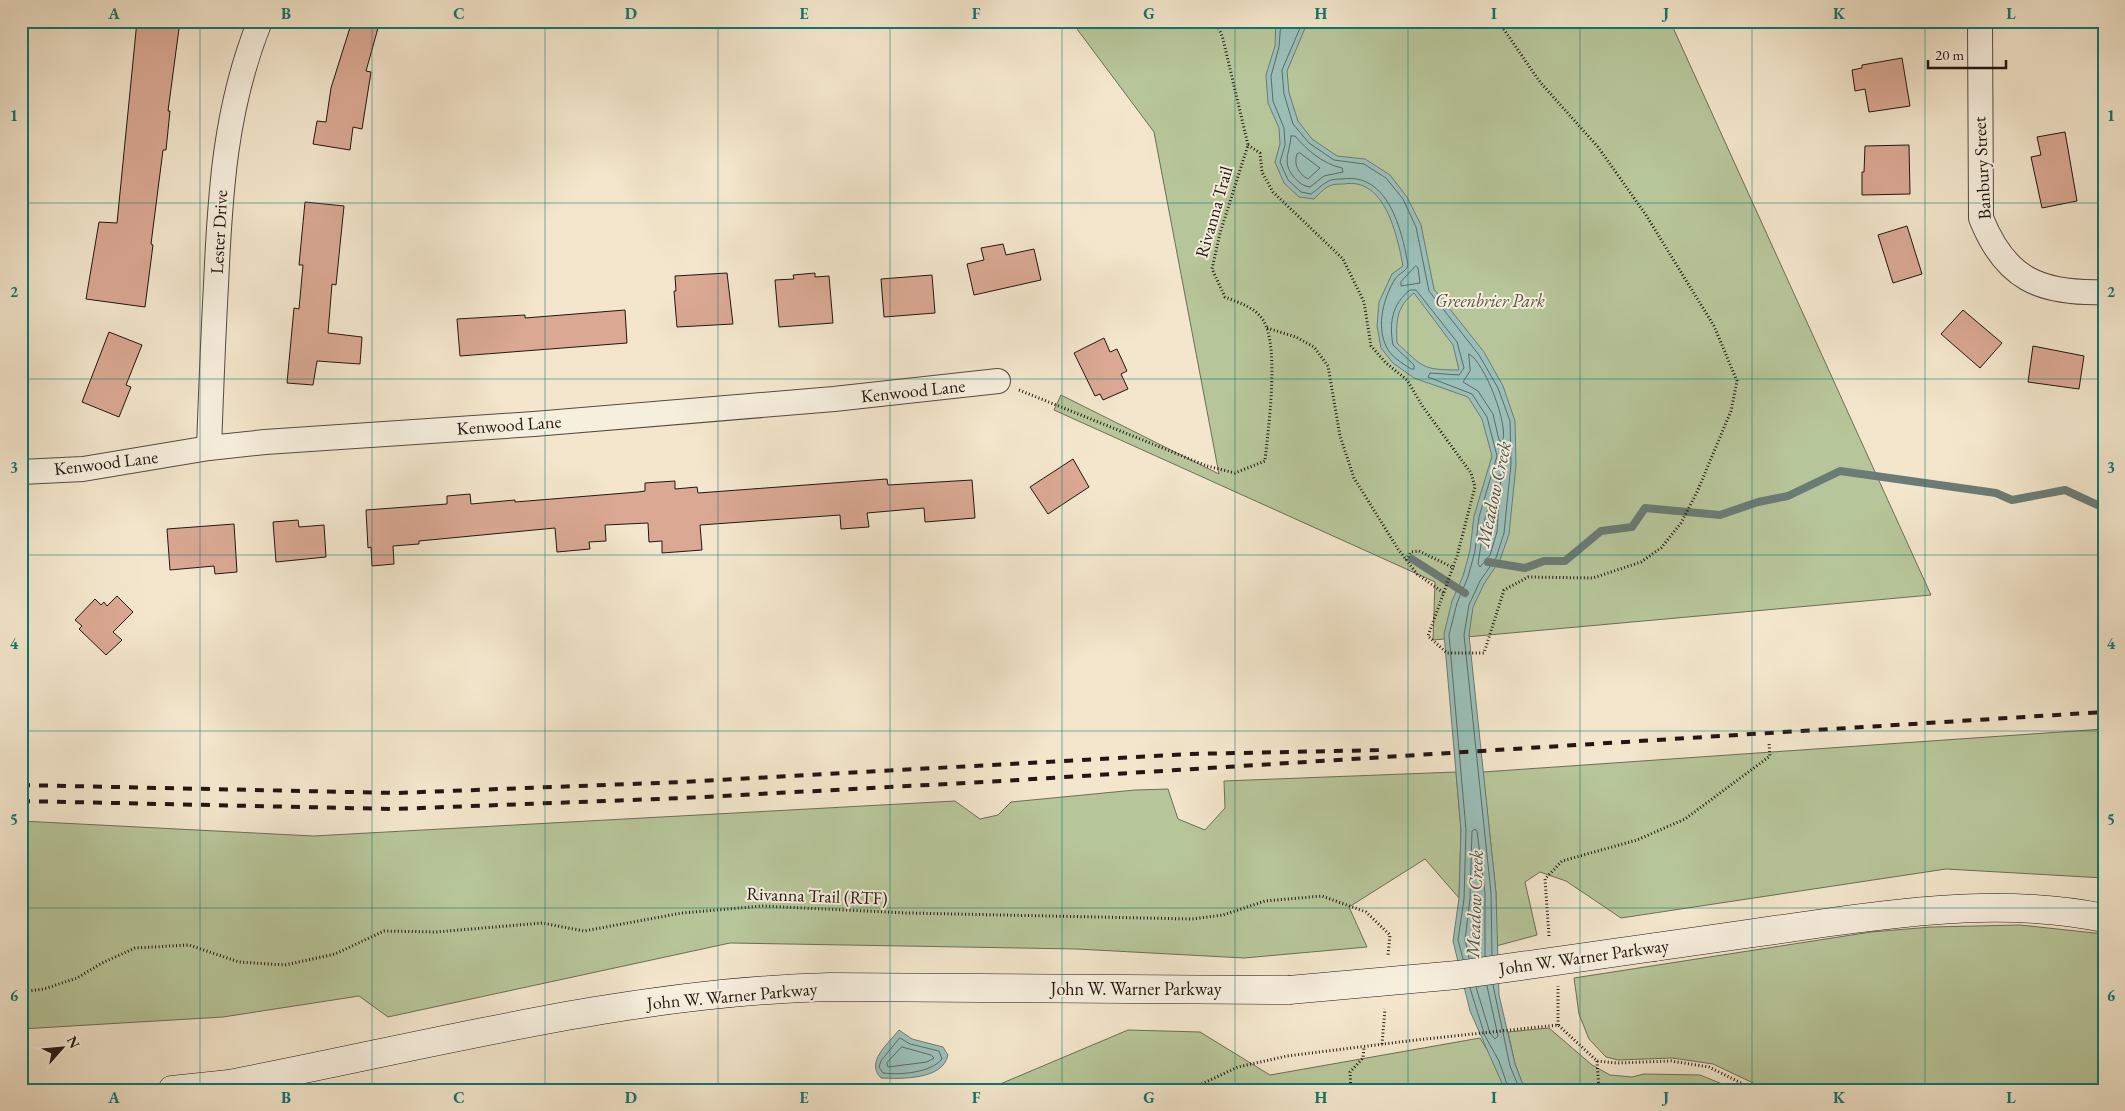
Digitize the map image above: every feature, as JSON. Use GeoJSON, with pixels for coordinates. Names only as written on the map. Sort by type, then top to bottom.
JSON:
{"type":"FeatureCollection","features":[{"type":"Feature","properties":{"kind":"main road","name":"John W. Warner Parkway"},"geometry":{"type":"LineString","coordinates":[[172,1090],[229,1084],[603,1009],[694,996],[765,989],[830,987],[1289,990],[1457,976],[1878,916],[1971,907],[2048,911],[2104,918]]}},
{"type":"Feature","properties":{"kind":"street","name":"Lester Drive"},"geometry":{"type":"LineString","coordinates":[[209,448],[223,162],[233,104],[260,21]]}},
{"type":"Feature","properties":{"kind":"street","name":"Banbury Street"},"geometry":{"type":"LineString","coordinates":[[1980,21],[1981,218],[1990,240],[2000,256],[2014,270],[2034,283],[2057,290],[2104,292]]}},
{"type":"Feature","properties":{"kind":"street","name":"Kenwood Lane"},"geometry":{"type":"LineString","coordinates":[[21,472],[92,468],[209,448],[814,401],[998,381]]}},
{"type":"Feature","properties":{"kind":"path"},"geometry":{"type":"LineString","coordinates":[[1216,21],[1223,39],[1247,147],[1260,153],[1262,172],[1273,192],[1343,259],[1364,302],[1371,346],[1386,363],[1408,380],[1423,407],[1471,473],[1475,487],[1454,568],[1428,636],[1447,653],[1484,653],[1504,590],[1528,577],[1593,578],[1641,562],[1661,548],[1681,523],[1697,492],[1731,411],[1737,381],[1718,335],[1641,207],[1598,147],[1540,82],[1498,21]]}},
{"type":"Feature","properties":{"kind":"path","name":"Rivanna Trail"},"geometry":{"type":"LineString","coordinates":[[998,381],[1207,466],[1235,473],[1265,461],[1273,367],[1266,327],[1264,321],[1253,309],[1225,297],[1212,269],[1220,234],[1247,147]]}},
{"type":"Feature","properties":{"kind":"path"},"geometry":{"type":"LineString","coordinates":[[1266,327],[1296,337],[1314,347],[1328,366],[1340,436],[1354,478],[1406,560],[1417,574],[1445,594]]}},
{"type":"Feature","properties":{"kind":"path"},"geometry":{"type":"LineString","coordinates":[[1406,560],[1411,552],[1419,551],[1454,568]]}},
{"type":"Feature","properties":{"kind":"path"},"geometry":{"type":"LineString","coordinates":[[1550,940],[1545,879],[1562,860],[1637,840],[1685,819],[1770,756],[1770,744]]}},
{"type":"Feature","properties":{"kind":"path","name":"Rivanna Trail (RTF)"},"geometry":{"type":"LineString","coordinates":[[21,992],[44,989],[77,978],[102,963],[135,948],[189,946],[239,962],[285,965],[335,954],[384,931],[436,932],[542,923],[584,931],[682,913],[762,906],[908,913],[1192,919],[1223,915],[1265,901],[1322,896],[1366,912],[1390,936],[1388,965]]}},
{"type":"Feature","properties":{"kind":"path"},"geometry":{"type":"LineString","coordinates":[[1558,985],[1558,1025]]}},
{"type":"Feature","properties":{"kind":"path"},"geometry":{"type":"LineString","coordinates":[[1382,1044],[1385,1004]]}},
{"type":"Feature","properties":{"kind":"path"},"geometry":{"type":"LineString","coordinates":[[1189,1090],[1238,1067],[1287,1056],[1558,1025],[1597,1061],[1616,1063],[1671,1061],[1708,1067],[1755,1090]]}},
{"type":"Feature","properties":{"kind":"path"},"geometry":{"type":"LineString","coordinates":[[1350,1090],[1350,1072],[1363,1058],[1364,1047]]}},
{"type":"Feature","properties":{"kind":"path"},"geometry":{"type":"LineString","coordinates":[[1597,1061],[1599,1090]]}},
{"type":"Feature","properties":{"kind":"green space","name":"Greenbrier Park"},"geometry":{"type":"Polygon","coordinates":[[[1071,21],[1670,21],[1931,595],[1433,640],[1435,582],[1054,410],[1061,395],[1219,474],[1154,132],[1071,21]]]}},
{"type":"Feature","properties":{"kind":"green space"},"geometry":{"type":"Polygon","coordinates":[[[2104,729],[2104,878],[1946,869],[1621,918],[1566,881],[1540,872],[1525,882],[1537,935],[1496,946],[1496,893],[1483,772],[2104,729]]]}},
{"type":"Feature","properties":{"kind":"green space"},"geometry":{"type":"Polygon","coordinates":[[[1456,772],[1461,830],[1459,898],[1425,859],[1349,907],[1367,947],[1244,958],[1077,949],[730,943],[388,1017],[359,996],[223,1017],[21,1029],[21,821],[313,836],[955,801],[980,819],[998,815],[1011,802],[1135,790],[1168,789],[1178,819],[1205,830],[1225,808],[1224,781],[1456,772]]]}},
{"type":"Feature","properties":{"kind":"green space"},"geometry":{"type":"Polygon","coordinates":[[[2020,925],[2104,934],[2104,1090],[1768,1090],[1713,1064],[1672,1058],[1618,1060],[1606,1057],[1589,1039],[1579,1014],[1574,978],[1871,932],[1931,927],[2020,925]]]}},
{"type":"Feature","properties":{"kind":"green space"},"geometry":{"type":"Polygon","coordinates":[[[1549,1028],[1592,1065],[1610,1075],[1632,1077],[1644,1074],[1700,1075],[1737,1090],[1525,1090],[1515,1064],[1508,1032],[1549,1028]]]}},
{"type":"Feature","properties":{"kind":"green space"},"geometry":{"type":"Polygon","coordinates":[[[1128,1030],[1200,1032],[1270,1075],[1480,1038],[1495,1063],[1505,1090],[986,1090],[1128,1030]]]}},
{"type":"Feature","properties":{"kind":"water","name":"Meadow Creek"},"geometry":{"type":"Polygon","coordinates":[[[1276,21],[1308,21],[1287,71],[1289,93],[1298,121],[1312,139],[1337,156],[1365,159],[1390,175],[1407,197],[1421,225],[1434,289],[1484,352],[1503,386],[1515,421],[1516,465],[1509,534],[1500,560],[1484,584],[1473,607],[1469,635],[1496,893],[1499,995],[1515,1064],[1525,1090],[1505,1090],[1470,1011],[1453,941],[1459,898],[1461,830],[1444,634],[1452,601],[1463,576],[1470,550],[1474,516],[1492,456],[1482,419],[1468,397],[1414,378],[1393,363],[1381,348],[1377,326],[1379,302],[1392,274],[1403,266],[1393,225],[1379,199],[1370,190],[1358,184],[1331,185],[1314,199],[1299,197],[1284,183],[1275,162],[1280,144],[1279,128],[1268,103],[1266,75],[1275,46],[1276,21]],[[1414,293],[1408,298],[1398,315],[1397,343],[1424,366],[1437,369],[1459,370],[1453,345],[1414,293]]]}},
{"type":"Feature","properties":{"kind":"water"},"geometry":{"type":"Polygon","coordinates":[[[899,1030],[912,1039],[943,1047],[948,1055],[945,1063],[930,1074],[910,1078],[881,1078],[877,1072],[877,1059],[884,1047],[899,1030]]]}},
{"type":"Feature","properties":{"kind":"building"},"geometry":{"type":"Polygon","coordinates":[[[137,21],[180,21],[168,111],[170,111],[166,150],[163,150],[145,307],[86,299],[99,222],[117,223],[137,21]]]}},
{"type":"Feature","properties":{"kind":"building"},"geometry":{"type":"Polygon","coordinates":[[[352,21],[380,21],[366,71],[371,72],[362,129],[353,127],[350,150],[313,144],[317,121],[326,122],[331,88],[352,21]]]}},
{"type":"Feature","properties":{"kind":"building"},"geometry":{"type":"Polygon","coordinates":[[[1902,58],[1910,106],[1869,112],[1865,89],[1855,91],[1852,70],[1862,68],[1862,65],[1902,58]]]}},
{"type":"Feature","properties":{"kind":"building"},"geometry":{"type":"Polygon","coordinates":[[[2065,132],[2077,201],[2042,208],[2031,157],[2041,155],[2037,137],[2065,132]]]}},
{"type":"Feature","properties":{"kind":"building"},"geometry":{"type":"Polygon","coordinates":[[[1909,145],[1910,194],[1862,195],[1865,146],[1909,145]]]}},
{"type":"Feature","properties":{"kind":"building"},"geometry":{"type":"Polygon","coordinates":[[[305,202],[344,206],[336,285],[332,284],[328,333],[362,337],[360,364],[317,361],[313,385],[287,383],[294,308],[299,309],[303,265],[299,265],[305,202]]]}},
{"type":"Feature","properties":{"kind":"building"},"geometry":{"type":"Polygon","coordinates":[[[1907,226],[1922,274],[1893,283],[1878,235],[1907,226]]]}},
{"type":"Feature","properties":{"kind":"building"},"geometry":{"type":"Polygon","coordinates":[[[1003,244],[1006,255],[1034,249],[1041,280],[974,295],[967,264],[984,260],[981,248],[1003,244]]]}},
{"type":"Feature","properties":{"kind":"building"},"geometry":{"type":"Polygon","coordinates":[[[727,273],[733,324],[677,327],[674,291],[676,291],[675,276],[727,273]]]}},
{"type":"Feature","properties":{"kind":"building"},"geometry":{"type":"Polygon","coordinates":[[[815,273],[815,277],[829,276],[833,323],[779,327],[775,280],[794,279],[793,275],[815,273]]]}},
{"type":"Feature","properties":{"kind":"building"},"geometry":{"type":"Polygon","coordinates":[[[932,275],[935,313],[884,317],[881,279],[932,275]]]}},
{"type":"Feature","properties":{"kind":"building"},"geometry":{"type":"Polygon","coordinates":[[[625,310],[627,343],[460,356],[457,319],[525,315],[525,318],[625,310]]]}},
{"type":"Feature","properties":{"kind":"building"},"geometry":{"type":"Polygon","coordinates":[[[1963,310],[2002,343],[1980,368],[1941,334],[1963,310]]]}},
{"type":"Feature","properties":{"kind":"building"},"geometry":{"type":"Polygon","coordinates":[[[109,332],[142,345],[126,385],[131,387],[119,417],[82,402],[109,332]]]}},
{"type":"Feature","properties":{"kind":"building"},"geometry":{"type":"Polygon","coordinates":[[[1104,338],[1110,352],[1117,349],[1127,371],[1121,374],[1128,389],[1103,400],[1100,394],[1095,396],[1074,353],[1104,338]]]}},
{"type":"Feature","properties":{"kind":"building"},"geometry":{"type":"Polygon","coordinates":[[[2033,346],[2084,356],[2079,389],[2028,382],[2033,346]]]}},
{"type":"Feature","properties":{"kind":"building"},"geometry":{"type":"Polygon","coordinates":[[[1073,459],[1089,487],[1048,514],[1030,487],[1073,459]]]}},
{"type":"Feature","properties":{"kind":"building"},"geometry":{"type":"Polygon","coordinates":[[[887,479],[888,485],[972,480],[975,518],[925,522],[924,508],[867,513],[869,527],[841,529],[840,515],[700,525],[702,550],[662,553],[662,541],[649,542],[648,523],[605,525],[606,541],[589,542],[590,549],[557,552],[555,528],[419,541],[419,544],[393,546],[394,564],[372,566],[371,547],[368,548],[366,510],[447,504],[447,496],[470,494],[471,504],[638,492],[645,491],[645,483],[675,481],[675,489],[697,487],[698,493],[887,479]]]}},
{"type":"Feature","properties":{"kind":"building"},"geometry":{"type":"Polygon","coordinates":[[[298,520],[299,527],[324,525],[326,557],[276,562],[273,522],[298,520]]]}},
{"type":"Feature","properties":{"kind":"building"},"geometry":{"type":"Polygon","coordinates":[[[234,524],[237,572],[215,574],[214,566],[170,570],[167,529],[234,524]]]}},
{"type":"Feature","properties":{"kind":"building"},"geometry":{"type":"Polygon","coordinates":[[[117,596],[133,612],[113,632],[122,640],[106,655],[79,629],[82,626],[75,620],[95,599],[101,605],[104,602],[107,606],[117,596]]]}},
{"type":"Feature","properties":{"kind":"waterway"},"geometry":{"type":"LineString","coordinates":[[1488,562],[1525,568],[1544,561],[1565,561],[1601,531],[1632,527],[1645,508],[1720,515],[1758,502],[1788,496],[1840,471],[1996,493],[2012,500],[2065,490],[2104,508]]}},
{"type":"Feature","properties":{"kind":"waterway"},"geometry":{"type":"LineString","coordinates":[[1412,559],[1465,593]]}},
{"type":"Feature","properties":{"kind":"railway"},"geometry":{"type":"LineString","coordinates":[[21,801],[394,809],[684,798],[1002,781],[2104,712]]}},
{"type":"Feature","properties":{"kind":"railway"},"geometry":{"type":"LineString","coordinates":[[21,785],[396,793],[683,782],[1189,754],[1385,750]]}}]}
